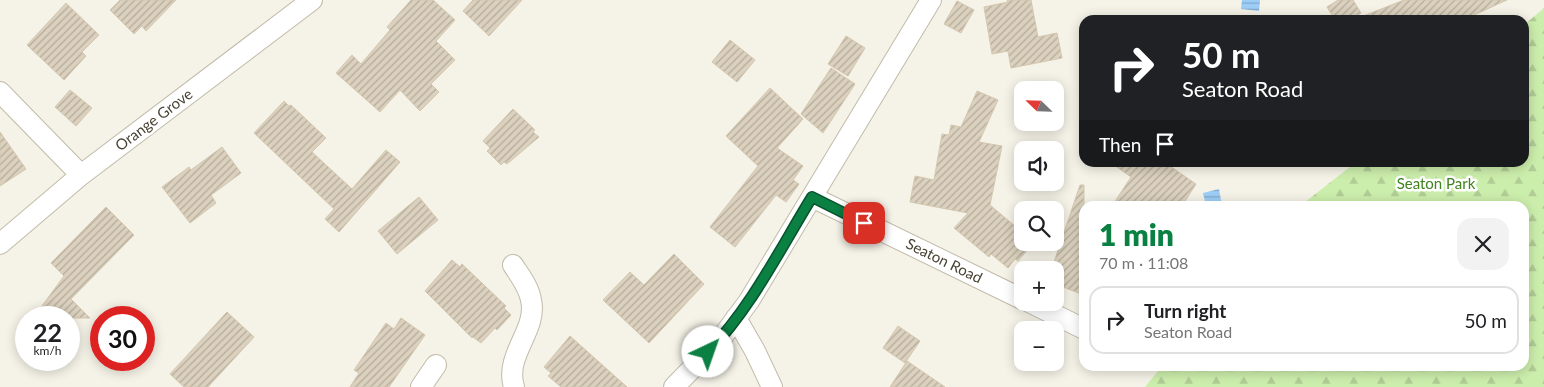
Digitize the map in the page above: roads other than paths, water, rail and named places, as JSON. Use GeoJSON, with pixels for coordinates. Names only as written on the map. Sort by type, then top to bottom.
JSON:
{"type":"FeatureCollection","features":[{"type":"Feature","properties":{"kind":"street","name":"Orange Grove"},"geometry":{"type":"LineString","coordinates":[[0,244],[81,175],[312,0]]}},
{"type":"Feature","properties":{"kind":"street"},"geometry":{"type":"LineString","coordinates":[[674,387],[720,340],[749,301],[931,0]]}},
{"type":"Feature","properties":{"kind":"street"},"geometry":{"type":"LineString","coordinates":[[0,92],[81,175]]}},
{"type":"Feature","properties":{"kind":"street","name":"Seaton Road"},"geometry":{"type":"LineString","coordinates":[[812,197],[1014,295]]}},
{"type":"Feature","properties":{"kind":"street"},"geometry":{"type":"LineString","coordinates":[[513,266],[528,290],[532,302],[532,312],[511,375],[514,387]]}},
{"type":"Feature","properties":{"kind":"street"},"geometry":{"type":"LineString","coordinates":[[1047,311],[1079,327]]}},
{"type":"Feature","properties":{"kind":"street"},"geometry":{"type":"LineString","coordinates":[[736,318],[755,351],[772,387]]}},
{"type":"Feature","properties":{"kind":"street"},"geometry":{"type":"LineString","coordinates":[[422,387],[436,365]]}},
{"type":"Feature","properties":{"kind":"water"},"geometry":{"type":"Polygon","coordinates":[[[1242,0],[1260,0],[1259,11],[1241,9],[1242,0]]]}},
{"type":"Feature","properties":{"kind":"water"},"geometry":{"type":"Polygon","coordinates":[[[1219,189],[1221,201],[1205,201],[1203,193],[1219,189]]]}},
{"type":"Feature","properties":{"kind":"park label","name":"Seaton Park"},"geometry":{"type":"Point","coordinates":[1436,184]}}]}
